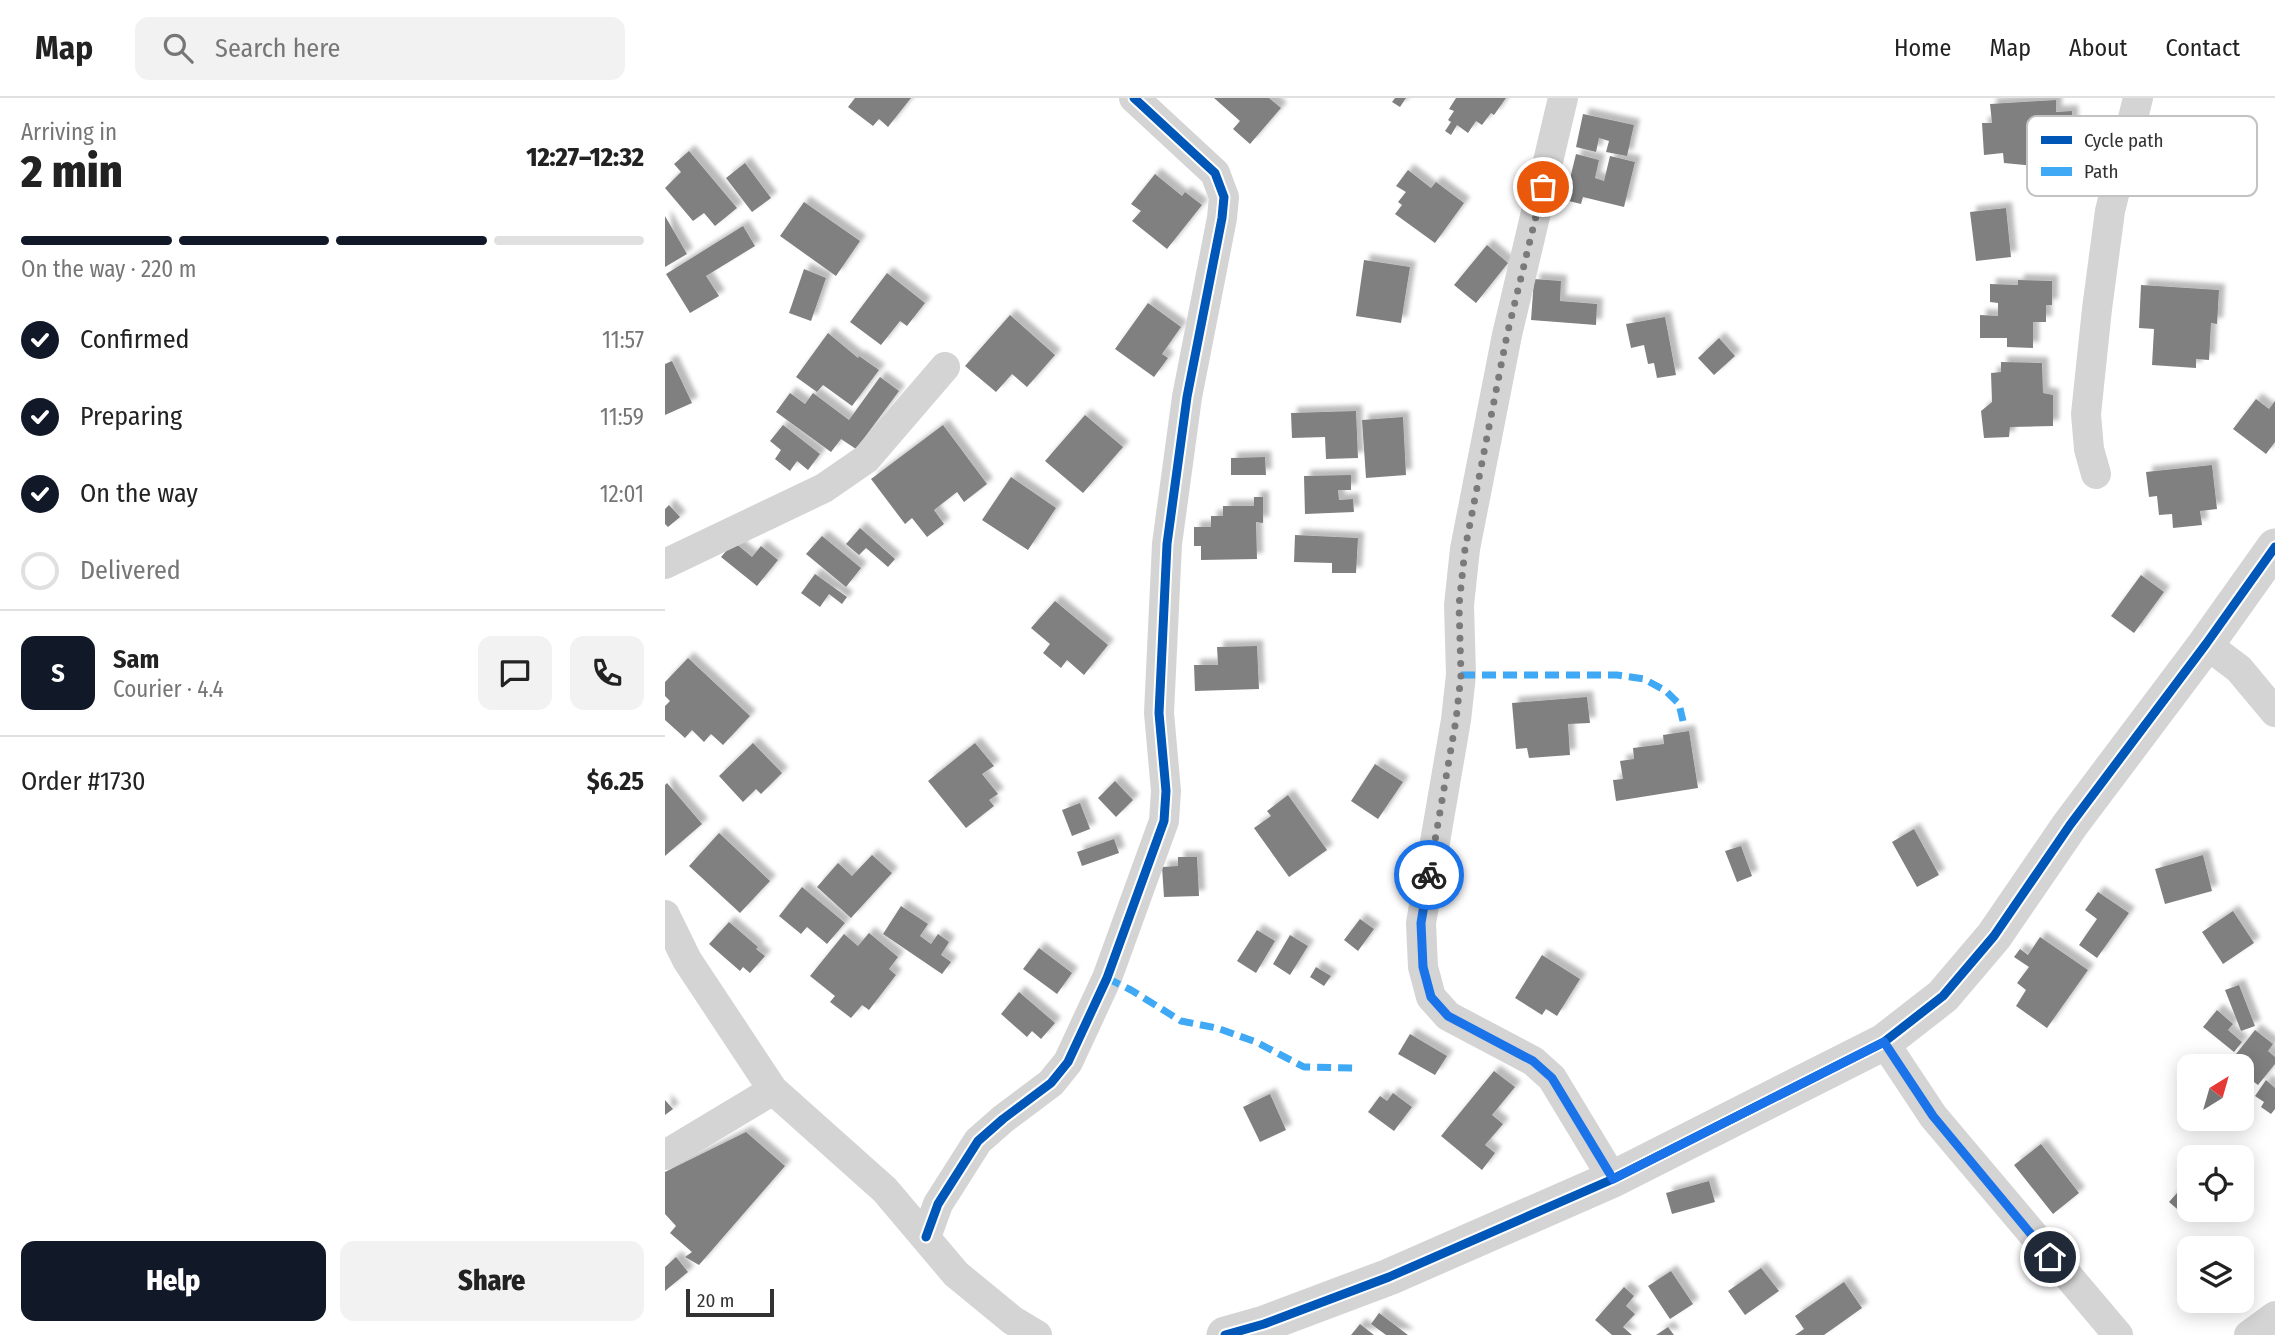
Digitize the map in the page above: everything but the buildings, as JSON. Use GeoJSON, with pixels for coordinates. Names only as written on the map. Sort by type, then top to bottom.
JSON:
{"type":"FeatureCollection","features":[{"type":"Feature","properties":{"kind":"street"},"geometry":{"type":"LineString","coordinates":[[926,1237],[938,1204],[978,1142],[1003,1119],[1051,1083],[1068,1062],[1107,978],[1164,821],[1166,791],[1159,713],[1167,544],[1187,397],[1224,197],[1215,173],[1134,98]]}},
{"type":"Feature","properties":{"kind":"street"},"geometry":{"type":"LineString","coordinates":[[1563,98],[1507,335],[1465,549],[1459,605],[1461,675],[1456,720],[1421,923],[1423,967],[1431,997],[1448,1016],[1533,1061],[1552,1078],[1613,1179]]}},
{"type":"Feature","properties":{"kind":"street"},"geometry":{"type":"LineString","coordinates":[[2134,116],[2138,98]]}},
{"type":"Feature","properties":{"kind":"street"},"geometry":{"type":"LineString","coordinates":[[2096,474],[2089,449],[2086,414],[2097,309],[2114,196]]}},
{"type":"Feature","properties":{"kind":"street"},"geometry":{"type":"LineString","coordinates":[[665,564],[824,488],[866,459],[945,367]]}},
{"type":"Feature","properties":{"kind":"street"},"geometry":{"type":"LineString","coordinates":[[1225,1335],[1271,1329],[1613,1179],[1884,1042],[1943,996],[1994,936],[2070,825],[2275,547]]}},
{"type":"Feature","properties":{"kind":"street"},"geometry":{"type":"LineString","coordinates":[[2206,643],[2239,669],[2275,712]]}},
{"type":"Feature","properties":{"kind":"street"},"geometry":{"type":"LineString","coordinates":[[665,915],[687,960],[773,1090],[885,1190],[956,1274],[1012,1320],[1037,1335]]}},
{"type":"Feature","properties":{"kind":"street"},"geometry":{"type":"LineString","coordinates":[[1884,1042],[1933,1116],[2118,1335]]}},
{"type":"Feature","properties":{"kind":"street"},"geometry":{"type":"LineString","coordinates":[[665,1155],[773,1090]]}},
{"type":"Feature","properties":{"kind":"street"},"geometry":{"type":"LineString","coordinates":[[2249,1335],[2275,1316]]}},
{"type":"Feature","properties":{"kind":"marked path"},"geometry":{"type":"LineString","coordinates":[[1461,675],[1617,675],[1644,679],[1666,691],[1679,704],[1683,721]]}},
{"type":"Feature","properties":{"kind":"marked path"},"geometry":{"type":"LineString","coordinates":[[1107,978],[1181,1021],[1217,1028],[1256,1042],[1304,1067],[1354,1068]]}},
{"type":"Feature","properties":{"kind":"cycle path"},"geometry":{"type":"LineString","coordinates":[[926,1237],[938,1204],[978,1141],[1051,1083],[1068,1062],[1107,978],[1164,821],[1166,791],[1159,713],[1167,544],[1187,397],[1224,197],[1215,173],[1134,98]]}},
{"type":"Feature","properties":{"kind":"cycle path"},"geometry":{"type":"LineString","coordinates":[[1225,1335],[1264,1324],[1389,1277],[1613,1179],[1884,1042],[1943,996],[1994,936],[2070,825],[2275,547]]}},
{"type":"Feature","properties":{"kind":"way so far"},"geometry":{"type":"LineString","coordinates":[[1429,875],[1456,720],[1461,675],[1459,605],[1465,549],[1507,335],[1543,187]]}},
{"type":"Feature","properties":{"kind":"route"},"geometry":{"type":"LineString","coordinates":[[1429,875],[1421,923],[1423,967],[1431,997],[1448,1016],[1533,1061],[1552,1078],[1613,1179],[1884,1042],[1933,1116],[2050,1257]]}}]}
